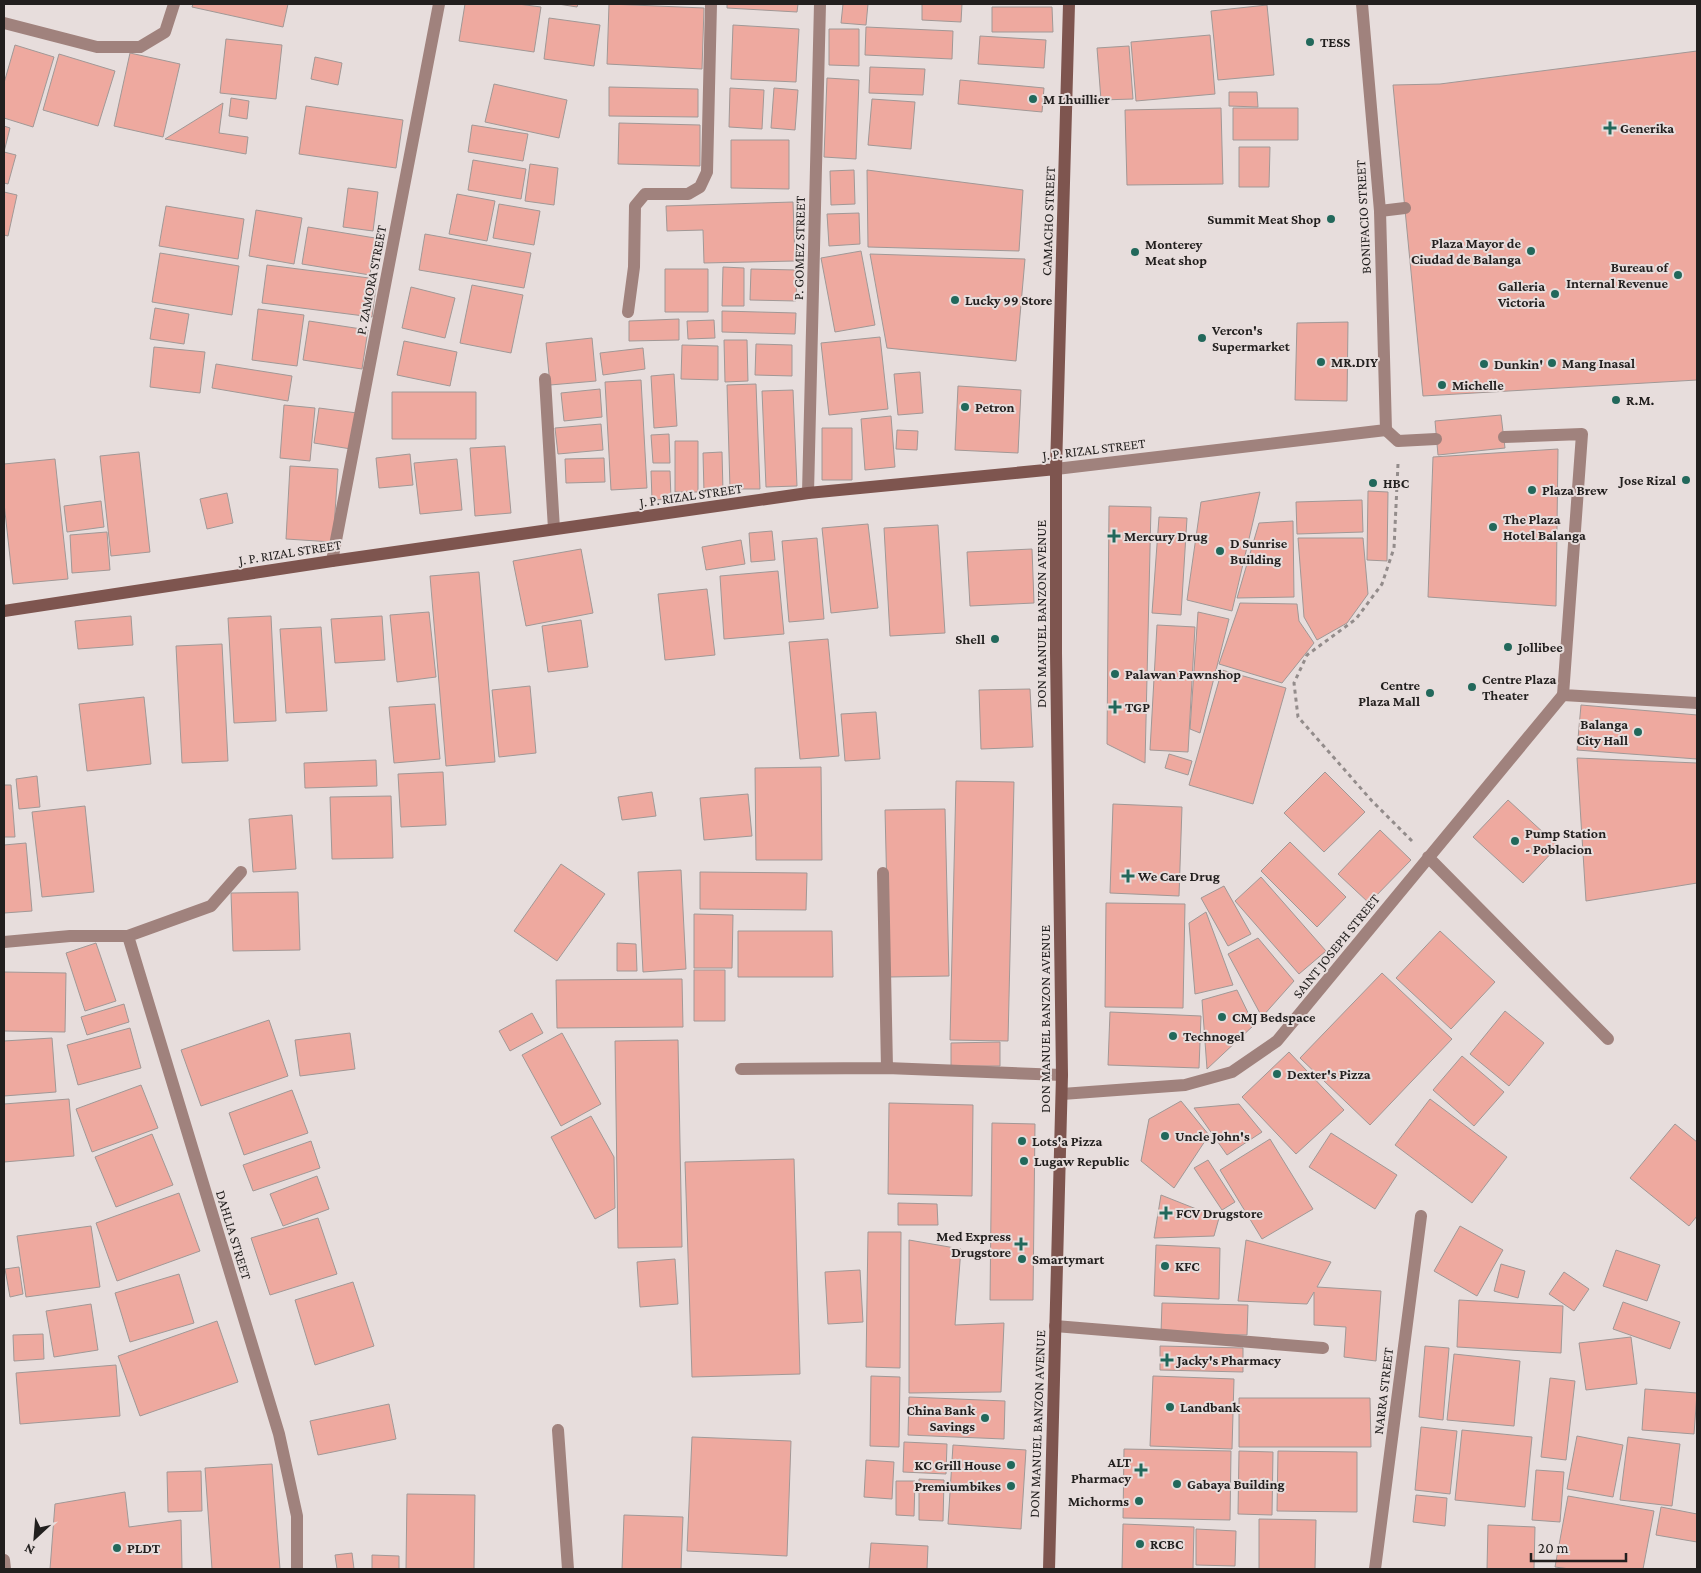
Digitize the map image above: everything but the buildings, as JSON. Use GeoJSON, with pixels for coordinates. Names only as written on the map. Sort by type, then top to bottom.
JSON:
{"type":"FeatureCollection","features":[{"type":"Feature","properties":{"kind":"main road","name":"CAMACHO STREET"},"geometry":{"type":"LineString","coordinates":[[1056,469],[1069,4]]}},
{"type":"Feature","properties":{"kind":"main road","name":"J. P. RIZAL STREET"},"geometry":{"type":"LineString","coordinates":[[4,611],[332,561],[808,493],[1056,469]]}},
{"type":"Feature","properties":{"kind":"main road","name":"DON MANUEL BANZON AVENUE"},"geometry":{"type":"LineString","coordinates":[[1049,1569],[1062,1094],[1056,653],[1056,469]]}},
{"type":"Feature","properties":{"kind":"street"},"geometry":{"type":"LineString","coordinates":[[4,23],[97,47],[140,47],[165,32],[174,4]]}},
{"type":"Feature","properties":{"kind":"street","name":"P. ZAMORA STREET"},"geometry":{"type":"LineString","coordinates":[[332,561],[439,4]]}},
{"type":"Feature","properties":{"kind":"street"},"geometry":{"type":"LineString","coordinates":[[628,312],[634,267],[635,206],[645,194],[688,194],[700,187],[707,172],[711,4]]}},
{"type":"Feature","properties":{"kind":"street","name":"P. GOMEZ STREET"},"geometry":{"type":"LineString","coordinates":[[808,493],[820,4]]}},
{"type":"Feature","properties":{"kind":"street","name":"BONIFACIO STREET"},"geometry":{"type":"LineString","coordinates":[[1362,4],[1380,211],[1386,430]]}},
{"type":"Feature","properties":{"kind":"street"},"geometry":{"type":"LineString","coordinates":[[1380,211],[1405,208]]}},
{"type":"Feature","properties":{"kind":"street"},"geometry":{"type":"LineString","coordinates":[[545,379],[554,529]]}},
{"type":"Feature","properties":{"kind":"street"},"geometry":{"type":"LineString","coordinates":[[1386,430],[1398,441],[1436,439]]}},
{"type":"Feature","properties":{"kind":"street","name":"J. P. RIZAL STREET"},"geometry":{"type":"LineString","coordinates":[[1056,469],[1386,430]]}},
{"type":"Feature","properties":{"kind":"street"},"geometry":{"type":"LineString","coordinates":[[1504,437],[1582,434],[1563,695],[1697,703]]}},
{"type":"Feature","properties":{"kind":"street","name":"SAINT JOSEPH STREET"},"geometry":{"type":"LineString","coordinates":[[1062,1094],[1185,1085],[1232,1072],[1277,1041],[1563,695]]}},
{"type":"Feature","properties":{"kind":"street"},"geometry":{"type":"LineString","coordinates":[[1428,857],[1608,1039]]}},
{"type":"Feature","properties":{"kind":"street"},"geometry":{"type":"LineString","coordinates":[[4,942],[70,936],[128,936],[211,906],[242,872]]}},
{"type":"Feature","properties":{"kind":"street"},"geometry":{"type":"LineString","coordinates":[[882,874],[887,1068]]}},
{"type":"Feature","properties":{"kind":"street","name":"DAHLIA STREET"},"geometry":{"type":"LineString","coordinates":[[128,936],[279,1434],[297,1516],[297,1569]]}},
{"type":"Feature","properties":{"kind":"street"},"geometry":{"type":"LineString","coordinates":[[741,1069],[887,1068],[1062,1075]]}},
{"type":"Feature","properties":{"kind":"street","name":"NARRA STREET"},"geometry":{"type":"LineString","coordinates":[[1375,1569],[1421,1216]]}},
{"type":"Feature","properties":{"kind":"street"},"geometry":{"type":"LineString","coordinates":[[1055,1326],[1323,1348]]}},
{"type":"Feature","properties":{"kind":"street"},"geometry":{"type":"LineString","coordinates":[[558,1430],[568,1569]]}},
{"type":"Feature","properties":{"kind":"street"},"geometry":{"type":"LineString","coordinates":[[4,1560],[5,1569]]}},
{"type":"Feature","properties":{"kind":"path"},"geometry":{"type":"LineString","coordinates":[[1398,441],[1394,548],[1382,584],[1356,619],[1307,655],[1294,684],[1298,717],[1372,802],[1428,857]]}},
{"type":"Feature","properties":{"kind":"place","name":"TESS"},"geometry":{"type":"Point","coordinates":[1310,42]}},
{"type":"Feature","properties":{"kind":"place","name":"M Lhuillier"},"geometry":{"type":"Point","coordinates":[1033,99]}},
{"type":"Feature","properties":{"kind":"place","name":"Generika"},"geometry":{"type":"Point","coordinates":[1610,128]}},
{"type":"Feature","properties":{"kind":"place","name":"Summit Meat Shop"},"geometry":{"type":"Point","coordinates":[1331,219]}},
{"type":"Feature","properties":{"kind":"place","name":"Plaza Mayor de Ciudad de Balanga"},"geometry":{"type":"Point","coordinates":[1531,251]}},
{"type":"Feature","properties":{"kind":"place","name":"Monterey Meat shop"},"geometry":{"type":"Point","coordinates":[1135,252]}},
{"type":"Feature","properties":{"kind":"place","name":"Bureau of Internal Revenue"},"geometry":{"type":"Point","coordinates":[1678,275]}},
{"type":"Feature","properties":{"kind":"place","name":"Galleria Victoria"},"geometry":{"type":"Point","coordinates":[1555,294]}},
{"type":"Feature","properties":{"kind":"place","name":"Lucky 99 Store"},"geometry":{"type":"Point","coordinates":[955,300]}},
{"type":"Feature","properties":{"kind":"place","name":"Vercon's Supermarket"},"geometry":{"type":"Point","coordinates":[1202,338]}},
{"type":"Feature","properties":{"kind":"place","name":"MR.DIY"},"geometry":{"type":"Point","coordinates":[1321,362]}},
{"type":"Feature","properties":{"kind":"place","name":"Mang Inasal"},"geometry":{"type":"Point","coordinates":[1552,363]}},
{"type":"Feature","properties":{"kind":"place","name":"Dunkin'"},"geometry":{"type":"Point","coordinates":[1484,364]}},
{"type":"Feature","properties":{"kind":"place","name":"Michelle"},"geometry":{"type":"Point","coordinates":[1442,385]}},
{"type":"Feature","properties":{"kind":"place","name":"R.M."},"geometry":{"type":"Point","coordinates":[1616,400]}},
{"type":"Feature","properties":{"kind":"place","name":"Petron"},"geometry":{"type":"Point","coordinates":[965,407]}},
{"type":"Feature","properties":{"kind":"place","name":"Jose Rizal"},"geometry":{"type":"Point","coordinates":[1686,480]}},
{"type":"Feature","properties":{"kind":"place","name":"HBC"},"geometry":{"type":"Point","coordinates":[1373,483]}},
{"type":"Feature","properties":{"kind":"place","name":"Plaza Brew"},"geometry":{"type":"Point","coordinates":[1532,490]}},
{"type":"Feature","properties":{"kind":"place","name":"The Plaza Hotel Balanga"},"geometry":{"type":"Point","coordinates":[1493,527]}},
{"type":"Feature","properties":{"kind":"place","name":"Mercury Drug"},"geometry":{"type":"Point","coordinates":[1114,536]}},
{"type":"Feature","properties":{"kind":"place","name":"D Sunrise Building"},"geometry":{"type":"Point","coordinates":[1220,551]}},
{"type":"Feature","properties":{"kind":"place","name":"Shell"},"geometry":{"type":"Point","coordinates":[995,639]}},
{"type":"Feature","properties":{"kind":"place","name":"Jollibee"},"geometry":{"type":"Point","coordinates":[1508,647]}},
{"type":"Feature","properties":{"kind":"place","name":"Palawan Pawnshop"},"geometry":{"type":"Point","coordinates":[1115,674]}},
{"type":"Feature","properties":{"kind":"place","name":"Centre Plaza Theater"},"geometry":{"type":"Point","coordinates":[1472,687]}},
{"type":"Feature","properties":{"kind":"place","name":"Centre Plaza Mall"},"geometry":{"type":"Point","coordinates":[1430,693]}},
{"type":"Feature","properties":{"kind":"place","name":"TGP"},"geometry":{"type":"Point","coordinates":[1115,707]}},
{"type":"Feature","properties":{"kind":"place","name":"Balanga City Hall"},"geometry":{"type":"Point","coordinates":[1638,732]}},
{"type":"Feature","properties":{"kind":"place","name":"Pump Station - Poblacion"},"geometry":{"type":"Point","coordinates":[1515,841]}},
{"type":"Feature","properties":{"kind":"place","name":"We Care Drug"},"geometry":{"type":"Point","coordinates":[1128,876]}},
{"type":"Feature","properties":{"kind":"place","name":"CMJ Bedspace"},"geometry":{"type":"Point","coordinates":[1222,1017]}},
{"type":"Feature","properties":{"kind":"place","name":"Technogel"},"geometry":{"type":"Point","coordinates":[1173,1036]}},
{"type":"Feature","properties":{"kind":"place","name":"Dexter's Pizza"},"geometry":{"type":"Point","coordinates":[1277,1074]}},
{"type":"Feature","properties":{"kind":"place","name":"Uncle John's"},"geometry":{"type":"Point","coordinates":[1165,1136]}},
{"type":"Feature","properties":{"kind":"place","name":"Lots'a Pizza"},"geometry":{"type":"Point","coordinates":[1022,1141]}},
{"type":"Feature","properties":{"kind":"place","name":"Lugaw Republic"},"geometry":{"type":"Point","coordinates":[1024,1161]}},
{"type":"Feature","properties":{"kind":"place","name":"FCV Drugstore"},"geometry":{"type":"Point","coordinates":[1166,1213]}},
{"type":"Feature","properties":{"kind":"place","name":"Med Express Drugstore"},"geometry":{"type":"Point","coordinates":[1021,1244]}},
{"type":"Feature","properties":{"kind":"place","name":"Smartymart"},"geometry":{"type":"Point","coordinates":[1022,1259]}},
{"type":"Feature","properties":{"kind":"place","name":"KFC"},"geometry":{"type":"Point","coordinates":[1165,1266]}},
{"type":"Feature","properties":{"kind":"place","name":"Jacky's Pharmacy"},"geometry":{"type":"Point","coordinates":[1167,1360]}},
{"type":"Feature","properties":{"kind":"place","name":"Landbank"},"geometry":{"type":"Point","coordinates":[1170,1407]}},
{"type":"Feature","properties":{"kind":"place","name":"China Bank Savings"},"geometry":{"type":"Point","coordinates":[985,1418]}},
{"type":"Feature","properties":{"kind":"place","name":"KC Grill House"},"geometry":{"type":"Point","coordinates":[1011,1465]}},
{"type":"Feature","properties":{"kind":"place","name":"ALT Pharmacy"},"geometry":{"type":"Point","coordinates":[1141,1470]}},
{"type":"Feature","properties":{"kind":"place","name":"Gabaya Building"},"geometry":{"type":"Point","coordinates":[1177,1484]}},
{"type":"Feature","properties":{"kind":"place","name":"Premiumbikes"},"geometry":{"type":"Point","coordinates":[1011,1486]}},
{"type":"Feature","properties":{"kind":"place","name":"Michorms"},"geometry":{"type":"Point","coordinates":[1139,1501]}},
{"type":"Feature","properties":{"kind":"place","name":"RCBC"},"geometry":{"type":"Point","coordinates":[1140,1544]}},
{"type":"Feature","properties":{"kind":"place","name":"PLDT"},"geometry":{"type":"Point","coordinates":[117,1548]}}]}
